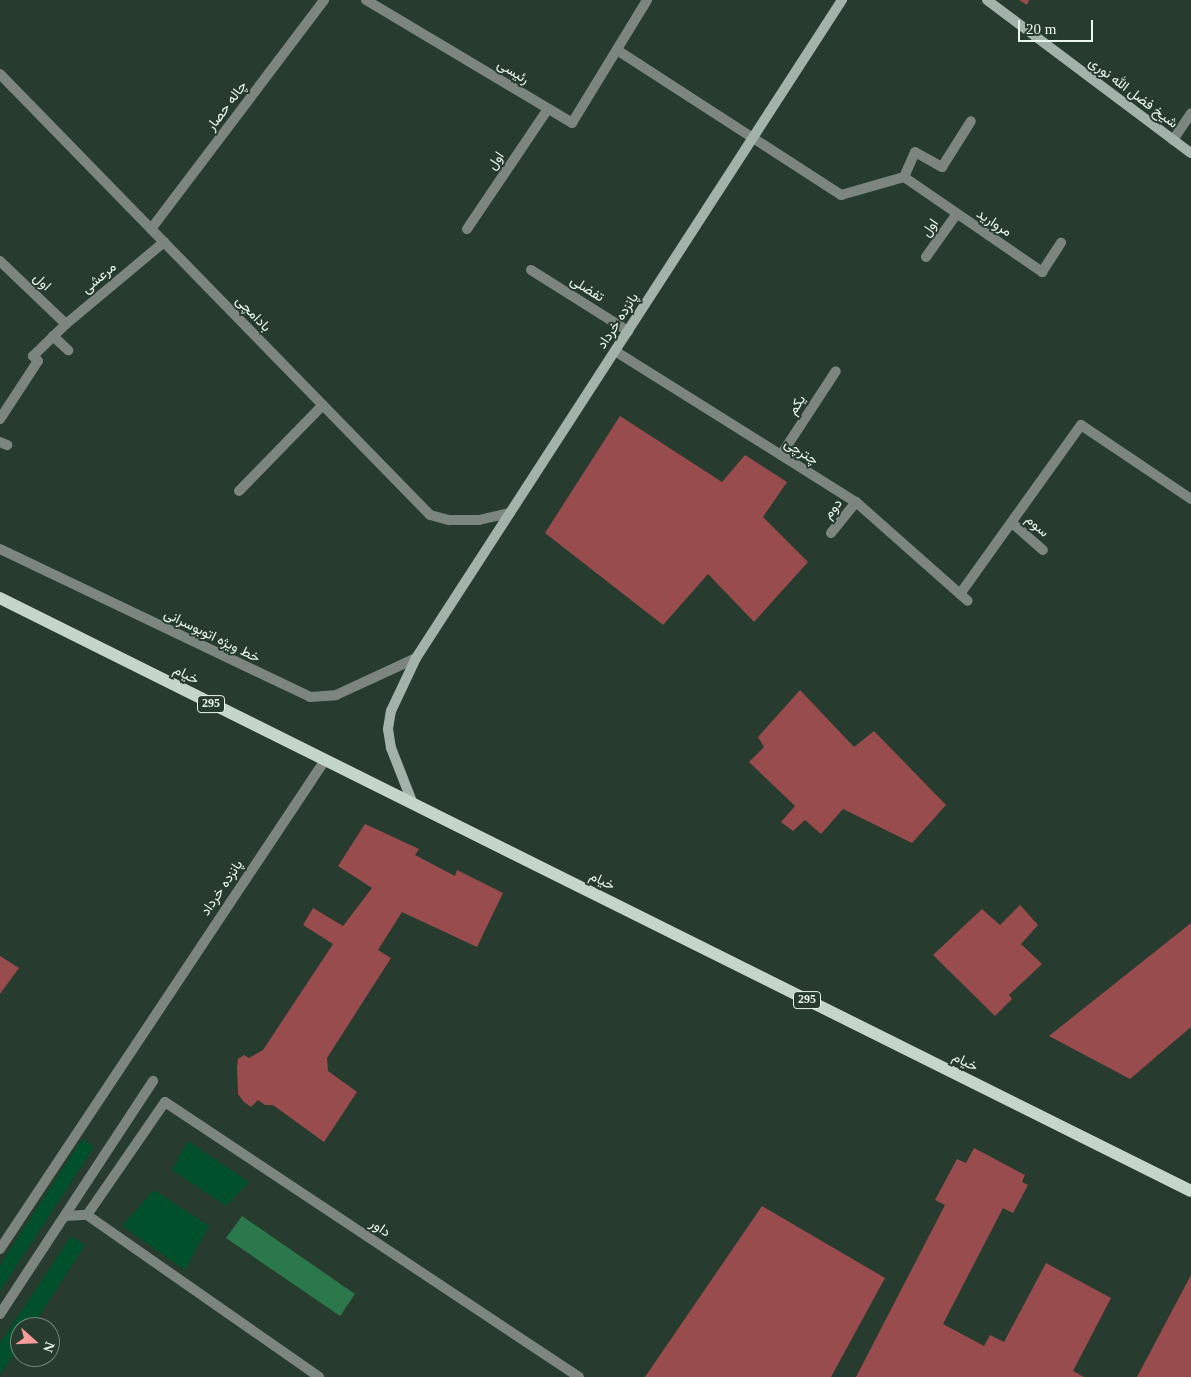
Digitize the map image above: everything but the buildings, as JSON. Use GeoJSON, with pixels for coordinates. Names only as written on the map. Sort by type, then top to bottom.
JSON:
{"type":"FeatureCollection","features":[{"type":"Feature","properties":{"kind":"main road","name":"پانزده خرداد"},"geometry":{"type":"LineString","coordinates":[[413,804],[391,748],[388,729],[391,711],[416,658],[842,0]]}},
{"type":"Feature","properties":{"kind":"main road","name":"شیخ فضل الله نوری"},"geometry":{"type":"LineString","coordinates":[[986,0],[1191,153]]}},
{"type":"Feature","properties":{"kind":"main road","name":"خیام"},"geometry":{"type":"LineString","coordinates":[[0,598],[1191,1191]]}},
{"type":"Feature","properties":{"kind":"street","name":"چاله حصار"},"geometry":{"type":"LineString","coordinates":[[151,229],[324,0]]}},
{"type":"Feature","properties":{"kind":"street","name":"رئیسی"},"geometry":{"type":"LineString","coordinates":[[366,0],[572,123],[647,0]]}},
{"type":"Feature","properties":{"kind":"street"},"geometry":{"type":"LineString","coordinates":[[617,50],[841,195],[904,177],[915,152],[942,168],[970,122]]}},
{"type":"Feature","properties":{"kind":"street","name":"بادامچی"},"geometry":{"type":"LineString","coordinates":[[0,74],[430,515],[449,520],[479,520],[510,513]]}},
{"type":"Feature","properties":{"kind":"street","name":"اول"},"geometry":{"type":"LineString","coordinates":[[467,229],[548,109]]}},
{"type":"Feature","properties":{"kind":"street"},"geometry":{"type":"LineString","coordinates":[[1173,140],[1191,113]]}},
{"type":"Feature","properties":{"kind":"street","name":"مروارید"},"geometry":{"type":"LineString","coordinates":[[904,177],[956,215],[1042,272],[1061,244]]}},
{"type":"Feature","properties":{"kind":"street","name":"اول"},"geometry":{"type":"LineString","coordinates":[[926,257],[956,215]]}},
{"type":"Feature","properties":{"kind":"street","name":"مرعشی"},"geometry":{"type":"LineString","coordinates":[[0,419],[38,361],[33,356],[66,324],[164,242]]}},
{"type":"Feature","properties":{"kind":"street","name":"اول"},"geometry":{"type":"LineString","coordinates":[[0,261],[66,324]]}},
{"type":"Feature","properties":{"kind":"street","name":"تفضلی"},"geometry":{"type":"LineString","coordinates":[[531,270],[628,331]]}},
{"type":"Feature","properties":{"kind":"street"},"geometry":{"type":"LineString","coordinates":[[53,336],[68,350]]}},
{"type":"Feature","properties":{"kind":"street","name":"چترچی"},"geometry":{"type":"LineString","coordinates":[[615,351],[856,502],[964,597],[1012,523],[1082,425],[1191,498]]}},
{"type":"Feature","properties":{"kind":"street","name":"یکم"},"geometry":{"type":"LineString","coordinates":[[781,455],[836,371]]}},
{"type":"Feature","properties":{"kind":"street"},"geometry":{"type":"LineString","coordinates":[[239,491],[323,405]]}},
{"type":"Feature","properties":{"kind":"street","name":"دوم"},"geometry":{"type":"LineString","coordinates":[[831,533],[856,502]]}},
{"type":"Feature","properties":{"kind":"street","name":"سوم"},"geometry":{"type":"LineString","coordinates":[[1012,523],[1043,550]]}},
{"type":"Feature","properties":{"kind":"street","name":"خط ویژه اتوبوسرانی"},"geometry":{"type":"LineString","coordinates":[[0,549],[310,697],[336,695],[416,658]]}},
{"type":"Feature","properties":{"kind":"street","name":"پانزده خرداد"},"geometry":{"type":"LineString","coordinates":[[0,1249],[141,1032],[325,760]]}},
{"type":"Feature","properties":{"kind":"street"},"geometry":{"type":"LineString","coordinates":[[0,1314],[153,1081]]}},
{"type":"Feature","properties":{"kind":"street","name":"داور"},"geometry":{"type":"LineString","coordinates":[[87,1215],[165,1102],[579,1377]]}},
{"type":"Feature","properties":{"kind":"street"},"geometry":{"type":"LineString","coordinates":[[65,1216],[87,1215],[319,1377]]}},
{"type":"Feature","properties":{"kind":"shaded area"},"geometry":{"type":"Polygon","coordinates":[[[82,1139],[94,1147],[0,1291],[0,1265],[82,1139]]]}},
{"type":"Feature","properties":{"kind":"shaded area"},"geometry":{"type":"Polygon","coordinates":[[[188,1141],[249,1182],[226,1206],[172,1170],[188,1141]]]}},
{"type":"Feature","properties":{"kind":"shaded area"},"geometry":{"type":"Polygon","coordinates":[[[154,1190],[209,1226],[185,1270],[122,1226],[154,1190]]]}},
{"type":"Feature","properties":{"kind":"shaded area"},"geometry":{"type":"Polygon","coordinates":[[[242,1216],[355,1294],[340,1316],[226,1238],[242,1216]]]}},
{"type":"Feature","properties":{"kind":"shaded area"},"geometry":{"type":"Polygon","coordinates":[[[71,1236],[85,1245],[38,1317],[17,1317],[71,1236]]]}},
{"type":"Feature","properties":{"kind":"shaded area"},"geometry":{"type":"Polygon","coordinates":[[[10,1328],[10,1360],[0,1375],[0,1343],[10,1328]]]}}]}
